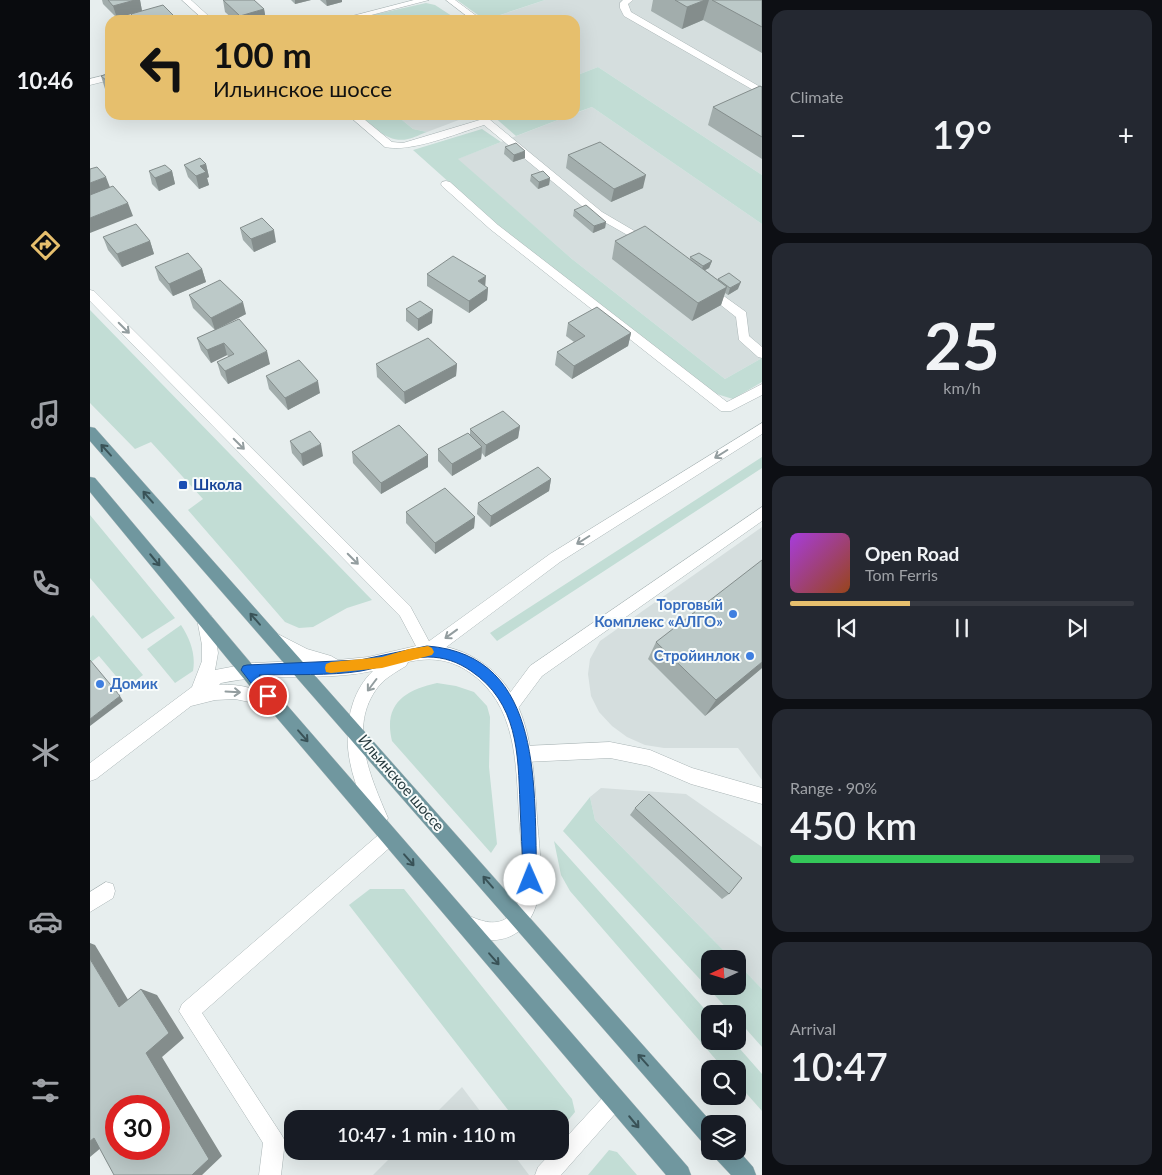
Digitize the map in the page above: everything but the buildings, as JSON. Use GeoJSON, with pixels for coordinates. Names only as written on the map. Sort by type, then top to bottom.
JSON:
{"type":"FeatureCollection","features":[{"type":"Feature","properties":{"kind":"main road","name":"Ильинское шоссе"},"geometry":{"type":"LineString","coordinates":[[90,432],[701,1126]]}},
{"type":"Feature","properties":{"kind":"main road"},"geometry":{"type":"LineString","coordinates":[[90,482],[389,837],[680,1175]]}},
{"type":"Feature","properties":{"kind":"main road"},"geometry":{"type":"LineString","coordinates":[[732,1160],[745,1175]]}},
{"type":"Feature","properties":{"kind":"street"},"geometry":{"type":"LineString","coordinates":[[186,0],[203,15]]}},
{"type":"Feature","properties":{"kind":"street"},"geometry":{"type":"LineString","coordinates":[[361,15],[421,0]]}},
{"type":"Feature","properties":{"kind":"street"},"geometry":{"type":"LineString","coordinates":[[450,0],[471,15]]}},
{"type":"Feature","properties":{"kind":"street"},"geometry":{"type":"LineString","coordinates":[[628,0],[624,3],[627,14],[762,92]]}},
{"type":"Feature","properties":{"kind":"street"},"geometry":{"type":"LineString","coordinates":[[90,82],[105,78]]}},
{"type":"Feature","properties":{"kind":"street"},"geometry":{"type":"LineString","coordinates":[[359,120],[389,145],[404,146],[486,121],[598,214],[640,237],[656,249]]}},
{"type":"Feature","properties":{"kind":"street"},"geometry":{"type":"LineString","coordinates":[[446,184],[494,227],[726,408],[762,389]]}},
{"type":"Feature","properties":{"kind":"street"},"geometry":{"type":"LineString","coordinates":[[695,279],[742,315],[743,337],[762,354]]}},
{"type":"Feature","properties":{"kind":"street"},"geometry":{"type":"LineString","coordinates":[[90,294],[405,611],[427,652]]}},
{"type":"Feature","properties":{"kind":"street"},"geometry":{"type":"LineString","coordinates":[[427,652],[555,558],[762,428]]}},
{"type":"Feature","properties":{"kind":"street"},"geometry":{"type":"LineString","coordinates":[[510,706],[536,671],[762,513]]}},
{"type":"Feature","properties":{"kind":"street"},"geometry":{"type":"LineString","coordinates":[[188,700],[207,675],[211,658],[205,619]]}},
{"type":"Feature","properties":{"kind":"street"},"geometry":{"type":"LineString","coordinates":[[272,638],[296,652],[322,662],[360,666]]}},
{"type":"Feature","properties":{"kind":"street"},"geometry":{"type":"LineString","coordinates":[[90,773],[217,676],[247,670],[360,666],[409,654],[427,652],[447,653],[467,661],[484,672],[499,688],[510,706],[520,731],[525,754],[531,870],[530,890],[526,907],[520,919],[511,928],[491,932],[480,931],[462,922]]}},
{"type":"Feature","properties":{"kind":"street"},"geometry":{"type":"LineString","coordinates":[[270,1175],[274,1141],[189,1011],[389,837],[368,797],[357,766],[355,731],[359,704],[373,681],[409,654]]}},
{"type":"Feature","properties":{"kind":"street"},"geometry":{"type":"LineString","coordinates":[[188,700],[208,693],[228,691],[250,693],[277,705]]}},
{"type":"Feature","properties":{"kind":"street"},"geometry":{"type":"LineString","coordinates":[[525,754],[610,750],[650,758],[691,776],[762,796]]}},
{"type":"Feature","properties":{"kind":"street"},"geometry":{"type":"LineString","coordinates":[[90,903],[106,891]]}},
{"type":"Feature","properties":{"kind":"street"},"geometry":{"type":"LineString","coordinates":[[546,1175],[615,1099]]}},
{"type":"Feature","properties":{"kind":"shaded area"},"geometry":{"type":"Polygon","coordinates":[[[545,0],[762,0],[762,175],[598,67],[580,74],[580,15],[501,15],[545,0]]]}},
{"type":"Feature","properties":{"kind":"shaded area"},"geometry":{"type":"Polygon","coordinates":[[[592,107],[762,224],[762,358],[725,379],[572,259],[457,159],[558,120],[580,120],[580,112],[592,107]]]}},
{"type":"Feature","properties":{"kind":"shaded area"},"geometry":{"type":"Polygon","coordinates":[[[402,120],[459,120],[427,132],[413,129],[402,120]]]}},
{"type":"Feature","properties":{"kind":"shaded area"},"geometry":{"type":"Polygon","coordinates":[[[762,527],[762,780],[738,748],[664,748],[645,745],[627,737],[612,726],[599,712],[591,696],[588,674],[590,659],[600,641],[762,527]]]}},
{"type":"Feature","properties":{"kind":"shaded area"},"geometry":{"type":"Polygon","coordinates":[[[601,788],[686,794],[762,847],[762,989],[746,972],[746,950],[723,950],[595,820],[590,797],[601,788]]]}},
{"type":"Feature","properties":{"kind":"shaded area"},"geometry":{"type":"Polygon","coordinates":[[[462,1087],[479,1110],[439,1110],[462,1087]]]}},
{"type":"Feature","properties":{"kind":"shaded area"},"geometry":{"type":"Polygon","coordinates":[[[388,1160],[518,1160],[529,1175],[373,1175],[388,1160]]]}},
{"type":"Feature","properties":{"kind":"green space"},"geometry":{"type":"Polygon","coordinates":[[[457,0],[545,0],[500,15],[478,15],[457,0]]]}},
{"type":"Feature","properties":{"kind":"green space"},"geometry":{"type":"Polygon","coordinates":[[[426,3],[435,5],[450,15],[372,15],[426,3]]]}},
{"type":"Feature","properties":{"kind":"green space"},"geometry":{"type":"Polygon","coordinates":[[[598,67],[762,175],[762,224],[592,107],[580,111],[580,74],[598,67]]]}},
{"type":"Feature","properties":{"kind":"green space"},"geometry":{"type":"Polygon","coordinates":[[[364,120],[402,120],[413,129],[427,132],[413,138],[401,140],[387,137],[364,120]]]}},
{"type":"Feature","properties":{"kind":"green space"},"geometry":{"type":"Polygon","coordinates":[[[498,120],[558,120],[516,136],[498,120]]]}},
{"type":"Feature","properties":{"kind":"green space"},"geometry":{"type":"Polygon","coordinates":[[[482,129],[501,142],[458,159],[572,259],[725,379],[762,358],[762,382],[733,399],[710,392],[499,227],[413,150],[482,129]]]}},
{"type":"Feature","properties":{"kind":"green space"},"geometry":{"type":"Polygon","coordinates":[[[90,310],[372,600],[347,608],[313,627],[299,628],[285,622],[188,510],[203,499],[151,442],[135,449],[90,403],[90,310]]]}},
{"type":"Feature","properties":{"kind":"green space"},"geometry":{"type":"Polygon","coordinates":[[[762,457],[762,468],[497,641],[490,633],[762,457]]]}},
{"type":"Feature","properties":{"kind":"green space"},"geometry":{"type":"Polygon","coordinates":[[[90,515],[175,618],[142,639],[90,578],[90,515]]]}},
{"type":"Feature","properties":{"kind":"green space"},"geometry":{"type":"Polygon","coordinates":[[[93,615],[143,675],[126,688],[99,656],[90,663],[90,618],[93,615]]]}},
{"type":"Feature","properties":{"kind":"green space"},"geometry":{"type":"Polygon","coordinates":[[[181,625],[192,647],[194,665],[193,671],[175,683],[147,649],[181,625]]]}},
{"type":"Feature","properties":{"kind":"green space"},"geometry":{"type":"Polygon","coordinates":[[[437,683],[456,686],[474,692],[487,706],[490,717],[489,767],[497,844],[491,853],[392,741],[391,717],[399,701],[415,690],[437,683]]]}},
{"type":"Feature","properties":{"kind":"green space"},"geometry":{"type":"Polygon","coordinates":[[[590,797],[595,820],[723,950],[701,950],[701,980],[563,831],[590,797]]]}},
{"type":"Feature","properties":{"kind":"green space"},"geometry":{"type":"Polygon","coordinates":[[[554,841],[701,1005],[701,1042],[570,891],[561,875],[554,841]]]}},
{"type":"Feature","properties":{"kind":"green space"},"geometry":{"type":"Polygon","coordinates":[[[370,889],[404,889],[572,1099],[575,1112],[569,1119],[569,1110],[508,1110],[349,905],[370,889]]]}},
{"type":"Feature","properties":{"kind":"green space"},"geometry":{"type":"Polygon","coordinates":[[[746,972],[762,989],[762,1047],[746,1029],[746,1005],[724,1005],[714,995],[746,995],[746,972]]]}},
{"type":"Feature","properties":{"kind":"green space"},"geometry":{"type":"Polygon","coordinates":[[[708,1050],[741,1050],[762,1074],[762,1111],[746,1093],[746,1060],[716,1060],[708,1050]]]}},
{"type":"Feature","properties":{"kind":"green space"},"geometry":{"type":"Polygon","coordinates":[[[609,1150],[617,1152],[637,1175],[588,1175],[609,1150]]]}},
{"type":"Feature","properties":{"kind":"slow traffic"},"geometry":{"type":"LineString","coordinates":[[331,668],[360,666],[409,654],[428,652]]}},
{"type":"Feature","properties":{"kind":"place","name":"Школа"},"geometry":{"type":"Point","coordinates":[183,485]}},
{"type":"Feature","properties":{"kind":"place","name":"Торговый Комплекс «АЛГО»"},"geometry":{"type":"Point","coordinates":[733,614]}},
{"type":"Feature","properties":{"kind":"place","name":"Стройинлок"},"geometry":{"type":"Point","coordinates":[750,656]}},
{"type":"Feature","properties":{"kind":"place","name":"Домик"},"geometry":{"type":"Point","coordinates":[100,684]}},
{"type":"Feature","properties":{"kind":"route"},"geometry":{"type":"LineString","coordinates":[[268,696],[247,670],[360,666],[409,654],[427,652],[447,653],[467,661],[484,672],[499,688],[510,706],[520,731],[525,754],[530,880]]}}]}
